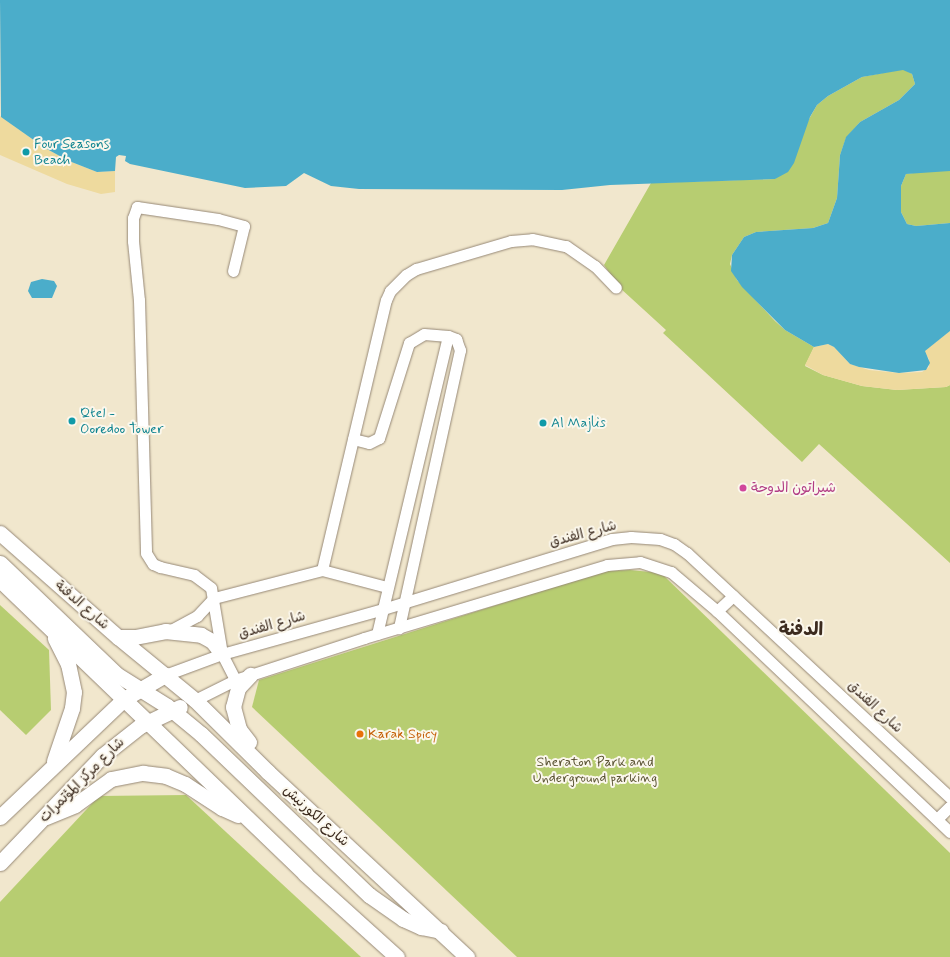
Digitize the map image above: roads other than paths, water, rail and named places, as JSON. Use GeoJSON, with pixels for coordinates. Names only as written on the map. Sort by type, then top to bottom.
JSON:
{"type":"FeatureCollection","features":[{"type":"Feature","properties":{"kind":"main road","name":"شارع الدفنة"},"geometry":{"type":"LineString","coordinates":[[0,534],[118,637],[165,675]]}},
{"type":"Feature","properties":{"kind":"main road"},"geometry":{"type":"LineString","coordinates":[[0,563],[116,674],[173,710],[202,734],[369,895],[403,919],[421,927],[441,931]]}},
{"type":"Feature","properties":{"kind":"main road"},"geometry":{"type":"LineString","coordinates":[[0,580],[246,818],[397,957]]}},
{"type":"Feature","properties":{"kind":"main road"},"geometry":{"type":"LineString","coordinates":[[48,626],[68,664],[74,692],[70,714],[53,764]]}},
{"type":"Feature","properties":{"kind":"main road"},"geometry":{"type":"LineString","coordinates":[[118,637],[135,637],[168,631],[201,635],[212,641],[222,654]]}},
{"type":"Feature","properties":{"kind":"main road","name":"شارع مركز المؤتمرات"},"geometry":{"type":"LineString","coordinates":[[0,817],[53,764],[124,699],[165,675]]}},
{"type":"Feature","properties":{"kind":"main road","name":"شارع الكورنيش"},"geometry":{"type":"LineString","coordinates":[[165,675],[195,700],[268,772],[468,957]]}},
{"type":"Feature","properties":{"kind":"main road"},"geometry":{"type":"LineString","coordinates":[[250,675],[238,688],[234,714],[239,729],[261,756],[268,772]]}},
{"type":"Feature","properties":{"kind":"main road","name":"شارع مركز المؤتمرات"},"geometry":{"type":"LineString","coordinates":[[0,863],[102,756],[129,733],[148,722],[195,700]]}},
{"type":"Feature","properties":{"kind":"main road"},"geometry":{"type":"LineString","coordinates":[[43,818],[75,805],[111,779],[142,773],[166,776],[185,784],[222,808],[246,818]]}},
{"type":"Feature","properties":{"kind":"main road"},"geometry":{"type":"LineString","coordinates":[[382,942],[392,957]]}},
{"type":"Feature","properties":{"kind":"street"},"geometry":{"type":"LineString","coordinates":[[233,271],[244,226],[210,218],[137,208],[133,218],[133,241],[138,300],[146,554],[153,564],[194,576],[212,588],[222,654],[235,680]]}},
{"type":"Feature","properties":{"kind":"street"},"geometry":{"type":"LineString","coordinates":[[322,570],[386,300],[390,291],[406,275],[416,270],[511,241],[532,239],[571,249],[595,266],[616,288]]}},
{"type":"Feature","properties":{"kind":"street"},"geometry":{"type":"LineString","coordinates":[[353,439],[369,443],[379,438],[409,343],[424,334],[448,336],[456,339],[460,350],[399,628]]}},
{"type":"Feature","properties":{"kind":"street"},"geometry":{"type":"LineString","coordinates":[[377,634],[387,586],[448,336]]}},
{"type":"Feature","properties":{"kind":"street","name":"شارع الفندق"},"geometry":{"type":"LineString","coordinates":[[165,675],[222,654],[383,609],[612,539],[631,537],[660,539],[674,544],[733,596],[950,797]]}},
{"type":"Feature","properties":{"kind":"street"},"geometry":{"type":"LineString","coordinates":[[195,700],[235,680],[250,675],[377,634],[607,565],[628,562],[651,564],[671,572],[717,611],[950,832]]}},
{"type":"Feature","properties":{"kind":"street"},"geometry":{"type":"LineString","coordinates":[[168,631],[197,616],[214,598],[322,570],[387,586]]}},
{"type":"Feature","properties":{"kind":"street"},"geometry":{"type":"LineString","coordinates":[[717,611],[733,596]]}},
{"type":"Feature","properties":{"kind":"street"},"geometry":{"type":"LineString","coordinates":[[937,819],[950,806]]}},
{"type":"Feature","properties":{"kind":"water"},"geometry":{"type":"Polygon","coordinates":[[[0,0],[950,0],[950,171],[906,174],[901,186],[901,212],[907,224],[916,226],[950,223],[950,331],[925,351],[930,363],[926,370],[899,373],[859,367],[850,364],[834,347],[828,344],[814,347],[785,330],[742,287],[731,271],[732,255],[744,237],[756,232],[813,228],[828,223],[837,198],[840,155],[846,137],[860,122],[899,100],[915,84],[912,74],[903,70],[862,77],[828,96],[817,105],[810,117],[794,163],[788,172],[775,179],[610,185],[562,190],[359,189],[331,186],[304,173],[286,186],[245,188],[130,164],[125,161],[126,156],[119,155],[116,157],[115,171],[97,172],[69,161],[45,148],[1,117],[0,0]]]}},
{"type":"Feature","properties":{"kind":"water"},"geometry":{"type":"Polygon","coordinates":[[[42,279],[54,281],[57,286],[52,298],[32,298],[28,291],[31,282],[42,279]]]}},
{"type":"Feature","properties":{"kind":"place","name":"Four Seasons Beach"},"geometry":{"type":"Point","coordinates":[26,152]}},
{"type":"Feature","properties":{"kind":"place","name":"Qtel - Ooredoo Tower"},"geometry":{"type":"Point","coordinates":[72,421]}},
{"type":"Feature","properties":{"kind":"place","name":"Al Majlis"},"geometry":{"type":"Point","coordinates":[543,423]}},
{"type":"Feature","properties":{"kind":"place","name":"شيراتون الدوحة"},"geometry":{"type":"Point","coordinates":[743,488]}},
{"type":"Feature","properties":{"kind":"place","name":"Karak Spicy"},"geometry":{"type":"Point","coordinates":[360,734]}},
{"type":"Feature","properties":{"kind":"district","name":"الدفنة"},"geometry":{"type":"Point","coordinates":[801,630]}},
{"type":"Feature","properties":{"kind":"park label","name":"Sheraton Park and Underground parking"},"geometry":{"type":"Point","coordinates":[595,770]}}]}
